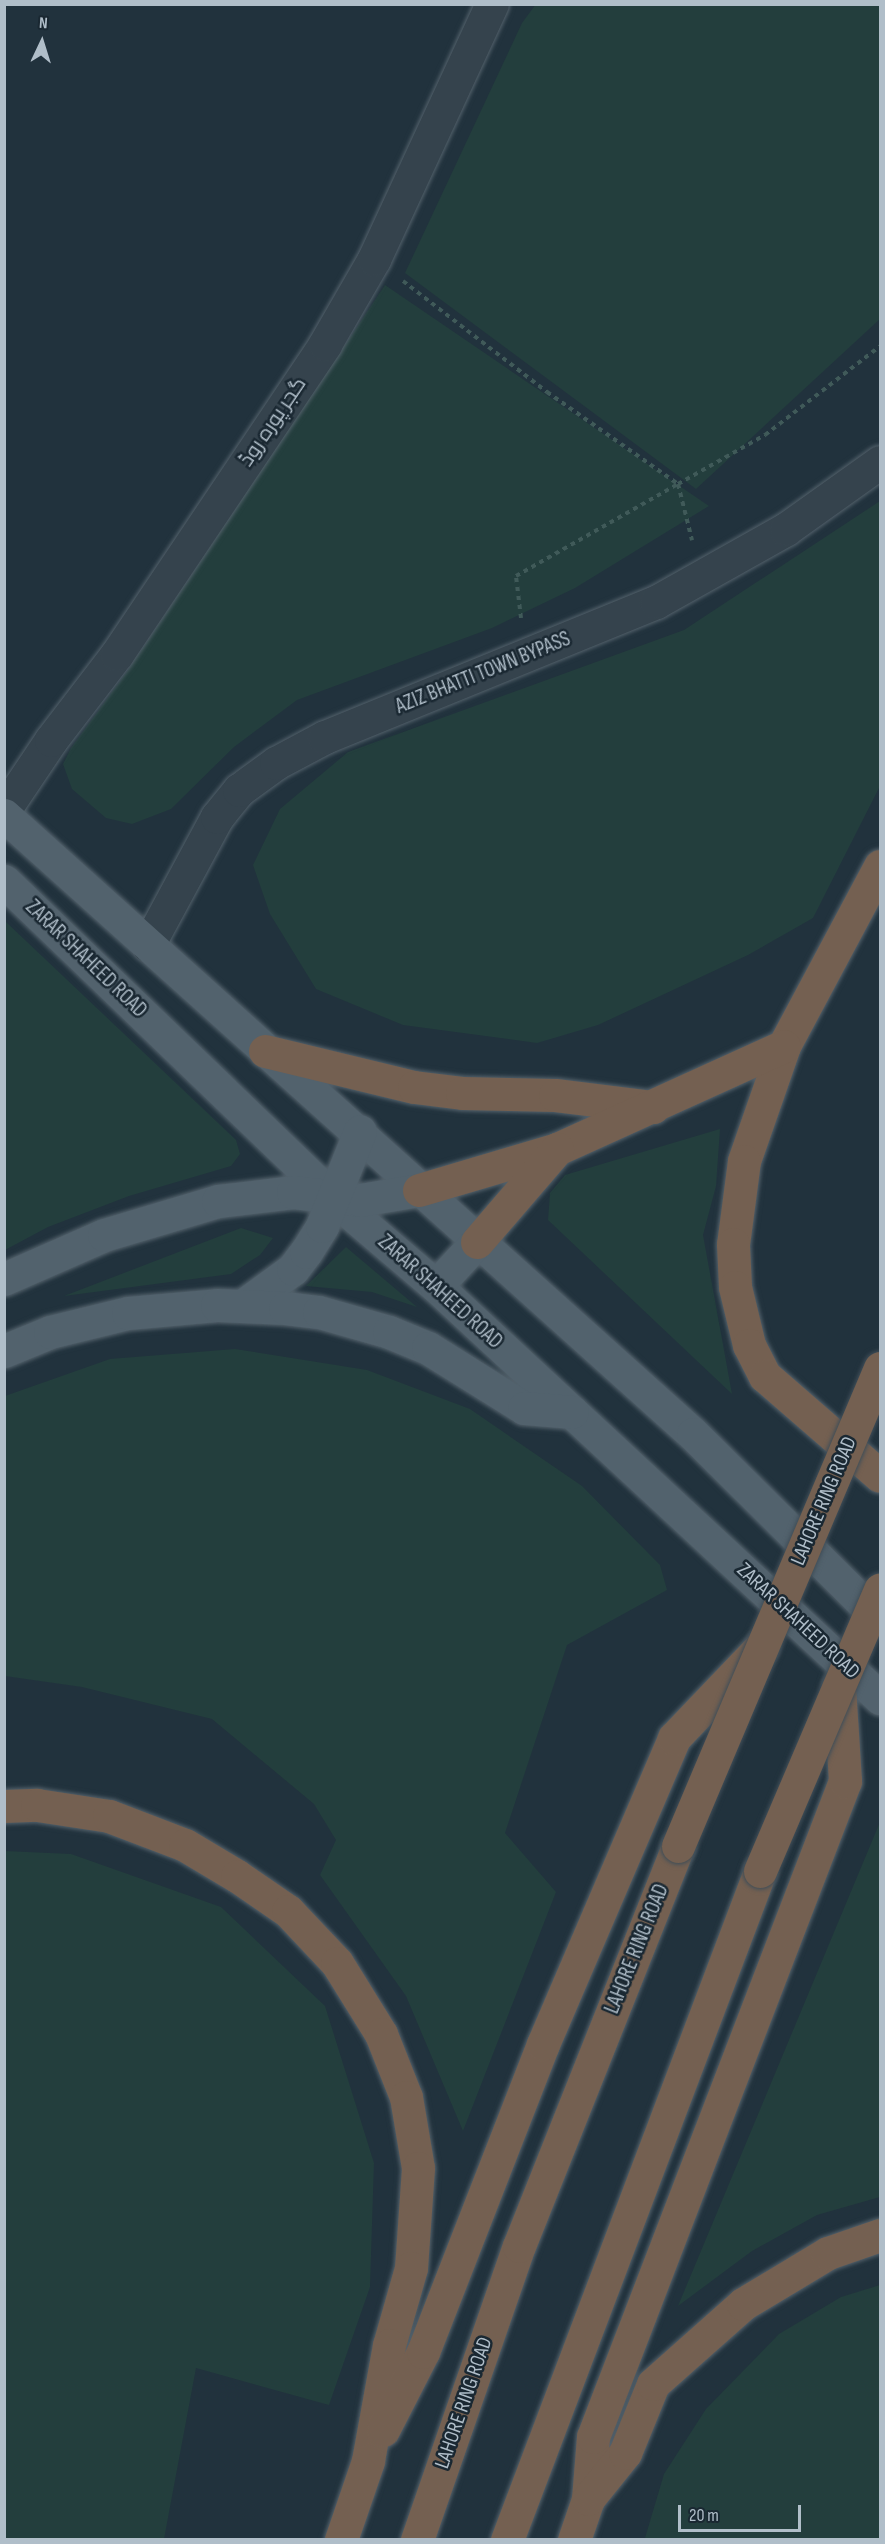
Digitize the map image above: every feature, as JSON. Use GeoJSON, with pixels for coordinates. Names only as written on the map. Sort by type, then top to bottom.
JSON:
{"type":"FeatureCollection","features":[{"type":"Feature","properties":{"kind":"highway"},"geometry":{"type":"LineString","coordinates":[[880,866],[784,1046],[744,1161],[733,1244],[735,1287],[749,1345],[765,1376],[880,1476]]}},
{"type":"Feature","properties":{"kind":"highway"},"geometry":{"type":"LineString","coordinates":[[419,1190],[557,1149],[784,1046]]}},
{"type":"Feature","properties":{"kind":"highway"},"geometry":{"type":"LineString","coordinates":[[265,1051],[414,1086],[462,1093],[555,1095],[653,1107]]}},
{"type":"Feature","properties":{"kind":"highway"},"geometry":{"type":"LineString","coordinates":[[477,1242],[557,1149]]}},
{"type":"Feature","properties":{"kind":"highway","name":"LAHORE RING ROAD"},"geometry":{"type":"LineString","coordinates":[[417,2540],[519,2246],[678,1846],[880,1368]]}},
{"type":"Feature","properties":{"kind":"highway"},"geometry":{"type":"LineString","coordinates":[[507,2540],[760,1871],[880,1590]]}},
{"type":"Feature","properties":{"kind":"highway"},"geometry":{"type":"LineString","coordinates":[[341,2540],[368,2461],[423,2352],[543,2044],[674,1738],[764,1645]]}},
{"type":"Feature","properties":{"kind":"highway"},"geometry":{"type":"LineString","coordinates":[[574,2540],[588,2499],[593,2438],[845,1781],[839,1686]]}},
{"type":"Feature","properties":{"kind":"highway"},"geometry":{"type":"LineString","coordinates":[[4,1806],[38,1804],[109,1816],[185,1845],[237,1876],[288,1911],[337,1964],[381,2034],[406,2097],[418,2168],[411,2268],[388,2345],[368,2461]]}},
{"type":"Feature","properties":{"kind":"highway"},"geometry":{"type":"LineString","coordinates":[[588,2499],[625,2453],[653,2384],[688,2350],[743,2304],[780,2280],[828,2253],[880,2235]]}},
{"type":"Feature","properties":{"kind":"main road"},"geometry":{"type":"LineString","coordinates":[[4,815],[265,1051],[360,1131],[419,1190],[693,1434],[880,1620]]}},
{"type":"Feature","properties":{"kind":"main road","name":"ZARAR SHAHEED ROAD"},"geometry":{"type":"LineString","coordinates":[[4,881],[334,1199],[436,1286],[880,1698]]}},
{"type":"Feature","properties":{"kind":"main road"},"geometry":{"type":"LineString","coordinates":[[245,1305],[293,1269],[322,1226],[360,1131]]}},
{"type":"Feature","properties":{"kind":"main road"},"geometry":{"type":"LineString","coordinates":[[4,1279],[104,1235],[218,1201],[293,1192],[334,1199],[388,1197],[419,1190]]}},
{"type":"Feature","properties":{"kind":"main road"},"geometry":{"type":"LineString","coordinates":[[436,1286],[477,1242]]}},
{"type":"Feature","properties":{"kind":"main road"},"geometry":{"type":"LineString","coordinates":[[4,1351],[50,1332],[128,1313],[245,1305],[319,1312],[389,1332],[428,1348],[524,1408],[572,1412]]}},
{"type":"Feature","properties":{"kind":"street","name":"گجر پورہ روڈ"},"geometry":{"type":"LineString","coordinates":[[4,810],[51,740],[117,654],[305,373],[374,259],[492,4]]}},
{"type":"Feature","properties":{"kind":"street","name":"AZIZ BHATTI TOWN BYPASS"},"geometry":{"type":"LineString","coordinates":[[148,945],[216,817],[239,789],[276,763],[325,737],[527,657],[656,602],[786,529],[880,462]]}},
{"type":"Feature","properties":{"kind":"path"},"geometry":{"type":"LineString","coordinates":[[374,259],[547,392],[678,484],[701,576]]}},
{"type":"Feature","properties":{"kind":"path"},"geometry":{"type":"LineString","coordinates":[[527,657],[516,576],[765,435],[880,346]]}},
{"type":"Feature","properties":{"kind":"green space"},"geometry":{"type":"Polygon","coordinates":[[[536,4],[880,5],[880,319],[696,489],[405,273],[522,23],[536,4]]]}},
{"type":"Feature","properties":{"kind":"green space"},"geometry":{"type":"Polygon","coordinates":[[[385,285],[709,506],[575,588],[492,628],[297,700],[234,747],[171,809],[132,824],[106,818],[72,789],[63,764],[71,748],[128,670],[385,285]]]}},
{"type":"Feature","properties":{"kind":"green space"},"geometry":{"type":"Polygon","coordinates":[[[880,501],[880,786],[813,918],[748,955],[598,1025],[537,1043],[403,1025],[316,989],[270,914],[253,865],[280,809],[348,752],[684,630],[880,501]]]}},
{"type":"Feature","properties":{"kind":"green space"},"geometry":{"type":"Polygon","coordinates":[[[5,921],[236,1140],[240,1154],[231,1166],[129,1196],[48,1227],[5,1250],[5,921]]]}},
{"type":"Feature","properties":{"kind":"green space"},"geometry":{"type":"Polygon","coordinates":[[[720,1129],[716,1186],[703,1235],[732,1394],[548,1220],[550,1193],[565,1175],[720,1129]]]}},
{"type":"Feature","properties":{"kind":"green space"},"geometry":{"type":"Polygon","coordinates":[[[241,1228],[273,1238],[260,1255],[231,1274],[64,1296],[241,1228]]]}},
{"type":"Feature","properties":{"kind":"green space"},"geometry":{"type":"Polygon","coordinates":[[[346,1247],[417,1307],[372,1292],[306,1286],[346,1247]]]}},
{"type":"Feature","properties":{"kind":"green space"},"geometry":{"type":"Polygon","coordinates":[[[235,1349],[367,1370],[470,1409],[582,1486],[660,1565],[667,1590],[567,1645],[505,1833],[556,1892],[463,2131],[406,1996],[320,1875],[336,1840],[314,1804],[212,1719],[82,1687],[5,1676],[5,1396],[110,1359],[235,1349]]]}},
{"type":"Feature","properties":{"kind":"green space"},"geometry":{"type":"Polygon","coordinates":[[[880,1822],[880,2197],[817,2215],[752,2251],[678,2306],[880,1822]]]}},
{"type":"Feature","properties":{"kind":"green space"},"geometry":{"type":"Polygon","coordinates":[[[5,1851],[71,1854],[221,1907],[325,2006],[374,2163],[370,2287],[329,2405],[196,2368],[164,2539],[5,2539],[5,1851]]]}},
{"type":"Feature","properties":{"kind":"green space"},"geometry":{"type":"Polygon","coordinates":[[[880,2285],[880,2539],[645,2538],[664,2474],[706,2409],[779,2334],[841,2297],[880,2285]]]}}]}
